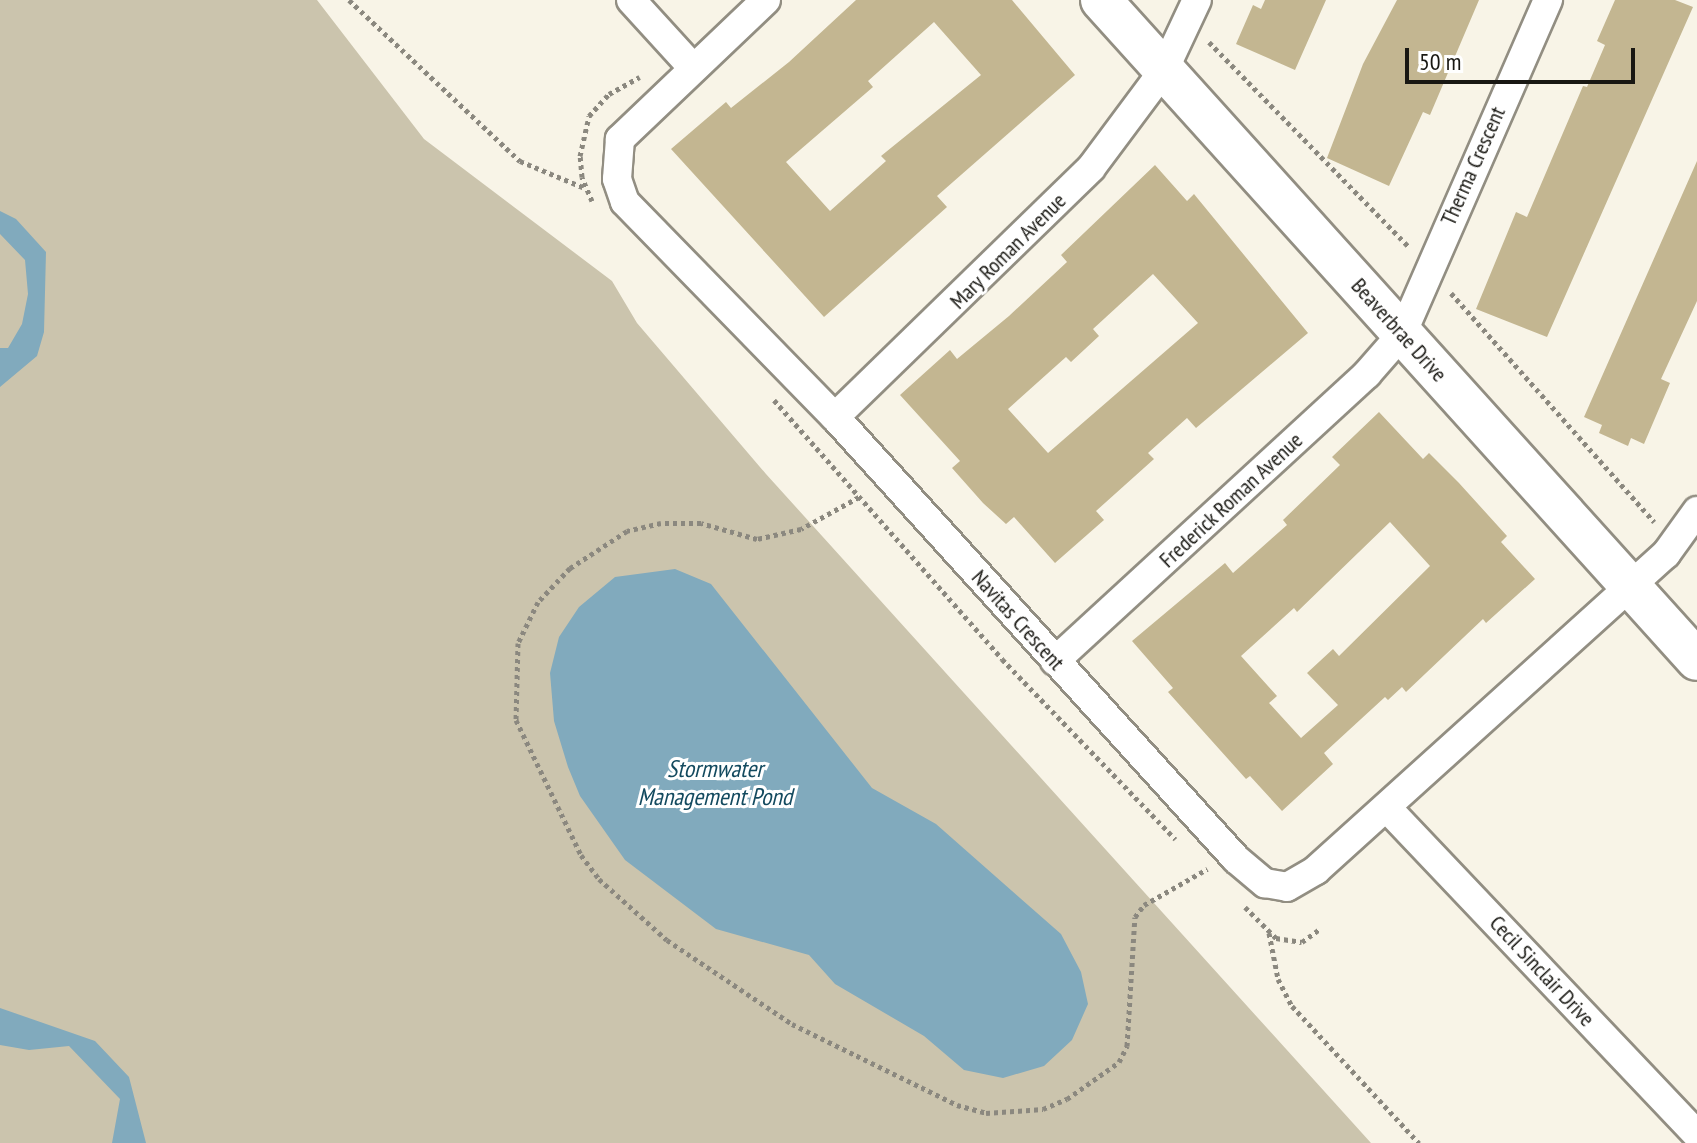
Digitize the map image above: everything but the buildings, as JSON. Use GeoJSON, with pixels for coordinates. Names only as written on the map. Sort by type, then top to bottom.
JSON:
{"type":"FeatureCollection","features":[{"type":"Feature","properties":{"kind":"street"},"geometry":{"type":"LineString","coordinates":[[631,0],[693,68]]}},
{"type":"Feature","properties":{"kind":"street","name":"Navitas Crescent"},"geometry":{"type":"LineString","coordinates":[[766,0],[620,139],[617,179],[625,202],[835,417],[1236,859],[1265,883],[1297,884],[1387,808],[1630,587]]}},
{"type":"Feature","properties":{"kind":"street","name":"Beaverbrae Drive"},"geometry":{"type":"LineString","coordinates":[[1101,0],[1697,660]]}},
{"type":"Feature","properties":{"kind":"street","name":"Mary Roman Avenue"},"geometry":{"type":"LineString","coordinates":[[835,417],[1091,168],[1164,70],[1197,0]]}},
{"type":"Feature","properties":{"kind":"street","name":"Therma Crescent"},"geometry":{"type":"LineString","coordinates":[[1402,334],[1548,0]]}},
{"type":"Feature","properties":{"kind":"street","name":"Frederick Roman Avenue"},"geometry":{"type":"LineString","coordinates":[[1055,661],[1367,374],[1402,334]]}},
{"type":"Feature","properties":{"kind":"street"},"geometry":{"type":"LineString","coordinates":[[1630,587],[1666,554],[1697,511]]}},
{"type":"Feature","properties":{"kind":"street","name":"Cecil Sinclair Drive"},"geometry":{"type":"LineString","coordinates":[[1387,808],[1697,1135]]}},
{"type":"Feature","properties":{"kind":"path"},"geometry":{"type":"LineString","coordinates":[[349,0],[520,161],[586,188]]}},
{"type":"Feature","properties":{"kind":"path"},"geometry":{"type":"LineString","coordinates":[[859,497],[801,529],[757,539],[701,523],[661,523],[627,531],[570,568],[538,602],[518,643],[516,720],[581,855],[599,879],[658,933],[792,1024],[957,1105],[986,1113],[1043,1109],[1067,1099],[1119,1062],[1127,1046],[1135,917],[1144,905],[1207,869]]}},
{"type":"Feature","properties":{"kind":"path"},"geometry":{"type":"LineString","coordinates":[[1269,932],[1278,979],[1292,1006],[1419,1143]]}},
{"type":"Feature","properties":{"kind":"shaded area"},"geometry":{"type":"Polygon","coordinates":[[[0,0],[317,0],[424,139],[612,281],[637,323],[766,474],[1371,1143],[0,1143],[0,0]]]}},
{"type":"Feature","properties":{"kind":"water"},"geometry":{"type":"Polygon","coordinates":[[[0,211],[16,219],[46,252],[44,332],[37,356],[0,387],[0,348],[8,348],[22,324],[28,294],[25,260],[0,234],[0,211]]]}},
{"type":"Feature","properties":{"kind":"water","name":"Stormwater Management Pond"},"geometry":{"type":"Polygon","coordinates":[[[675,569],[711,584],[872,788],[936,824],[1061,934],[1081,972],[1088,1004],[1072,1040],[1044,1066],[1003,1078],[964,1070],[924,1036],[835,984],[809,955],[716,929],[625,860],[580,796],[568,767],[554,721],[550,673],[559,637],[579,607],[615,577],[675,569]]]}},
{"type":"Feature","properties":{"kind":"water"},"geometry":{"type":"Polygon","coordinates":[[[0,1008],[95,1041],[129,1077],[146,1143],[112,1143],[120,1099],[69,1046],[29,1050],[0,1045],[0,1008]]]}}]}
